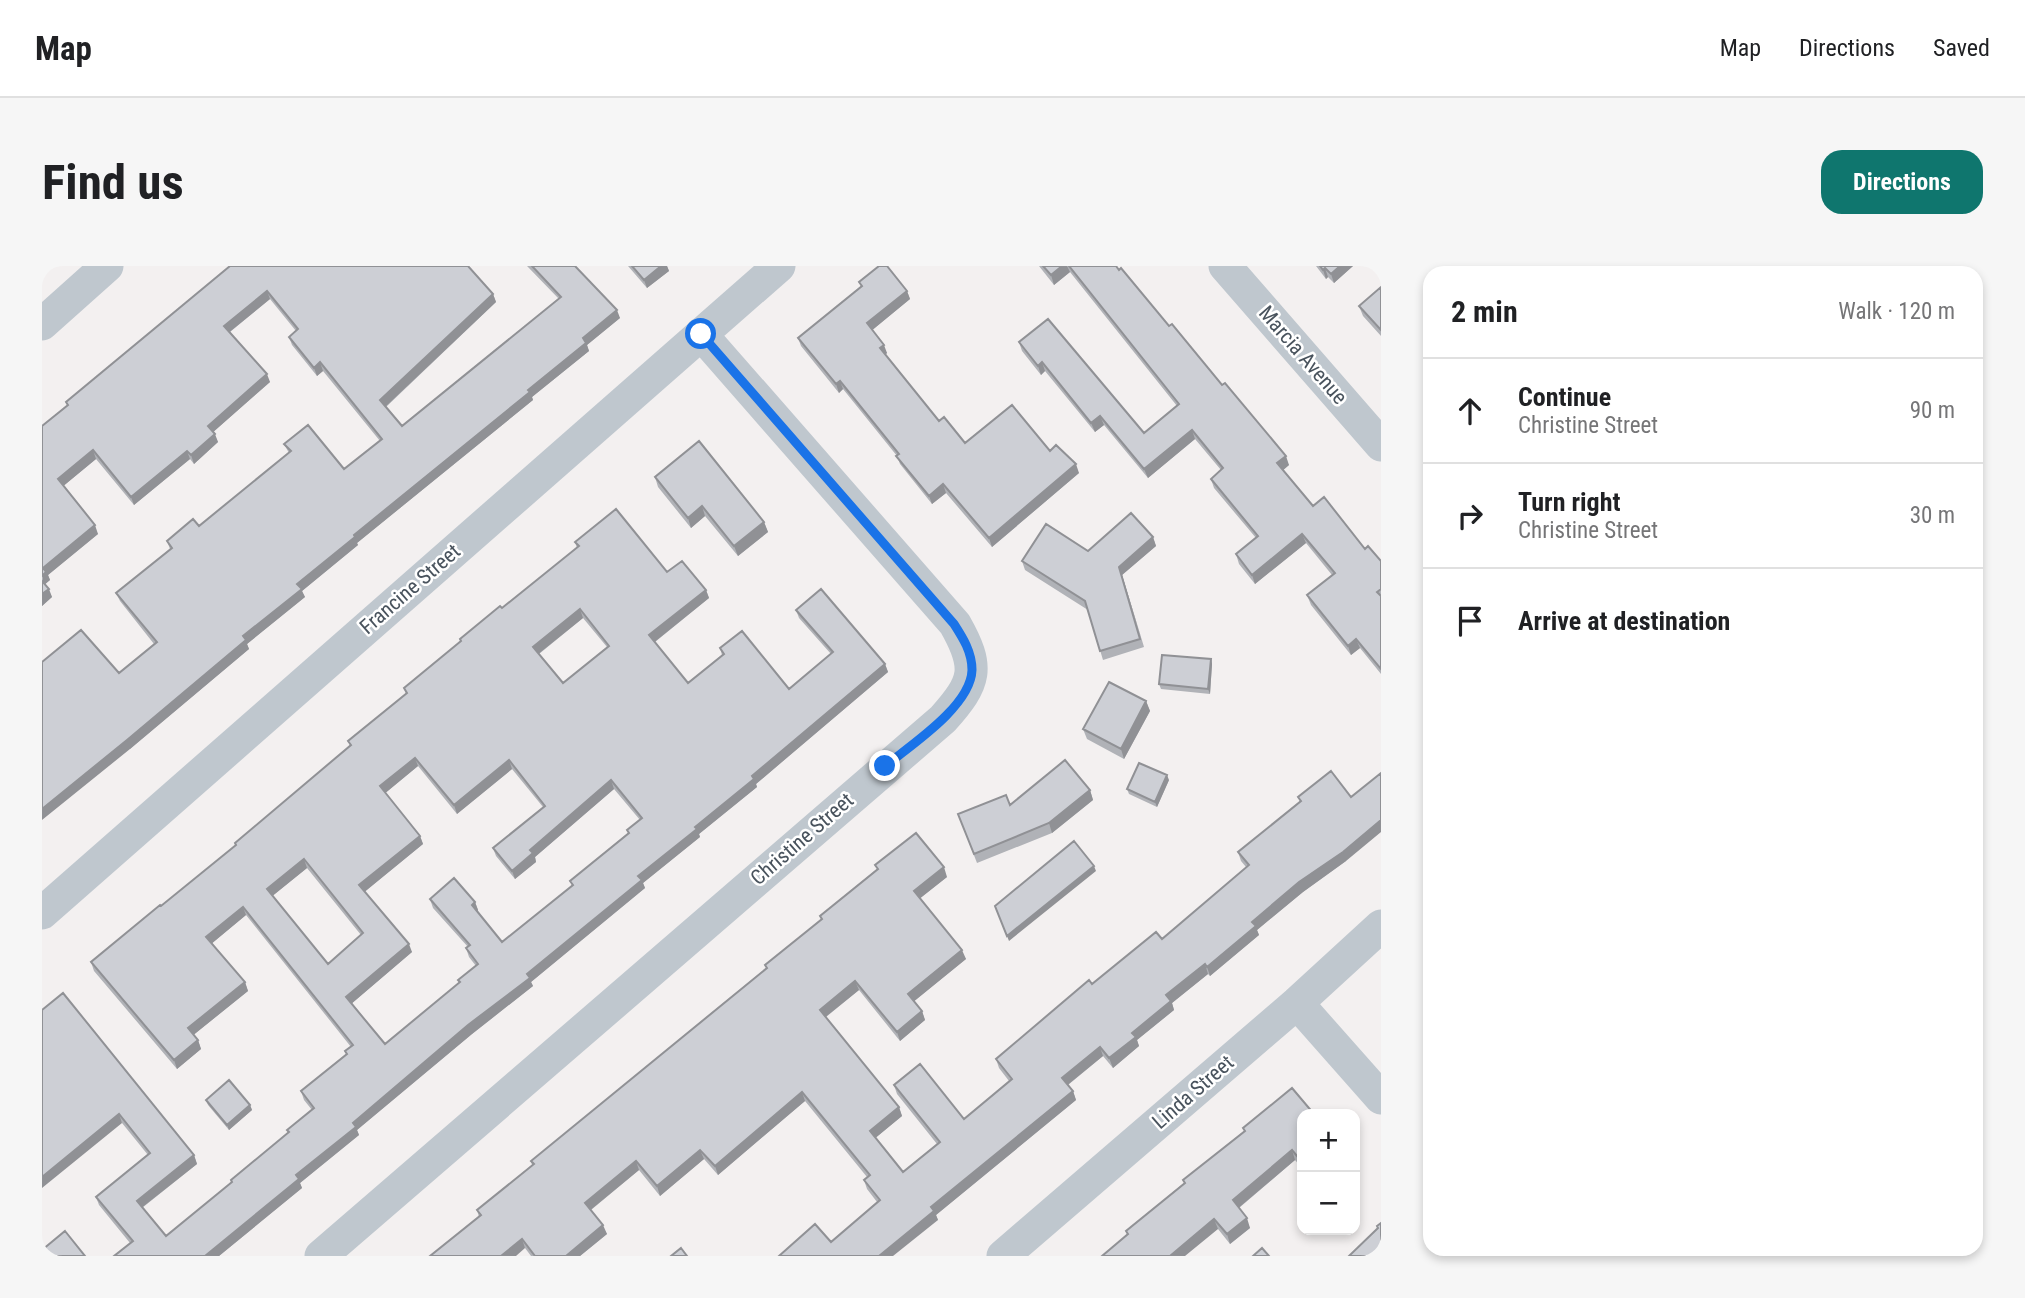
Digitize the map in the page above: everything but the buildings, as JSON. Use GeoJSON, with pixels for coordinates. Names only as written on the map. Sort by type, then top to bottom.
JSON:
{"type":"FeatureCollection","features":[{"type":"Feature","properties":{"kind":"street"},"geometry":{"type":"LineString","coordinates":[[42,324],[107,266]]}},
{"type":"Feature","properties":{"kind":"street","name":"Francine Street"},"geometry":{"type":"LineString","coordinates":[[42,913],[779,266]]}},
{"type":"Feature","properties":{"kind":"street","name":"Marcia Avenue"},"geometry":{"type":"LineString","coordinates":[[1225,266],[1381,445]]}},
{"type":"Feature","properties":{"kind":"street","name":"Christine Street"},"geometry":{"type":"LineString","coordinates":[[321,1256],[943,719],[963,696],[972,671],[968,648],[954,624],[701,334]]}},
{"type":"Feature","properties":{"kind":"street","name":"Linda Street"},"geometry":{"type":"LineString","coordinates":[[1003,1256],[1297,1003],[1381,926]]}},
{"type":"Feature","properties":{"kind":"street"},"geometry":{"type":"LineString","coordinates":[[1297,1003],[1381,1098]]}},
{"type":"Feature","properties":{"kind":"route"},"geometry":{"type":"LineString","coordinates":[[701,334],[954,624],[968,648],[972,671],[963,696],[943,719],[885,766]]}}]}
